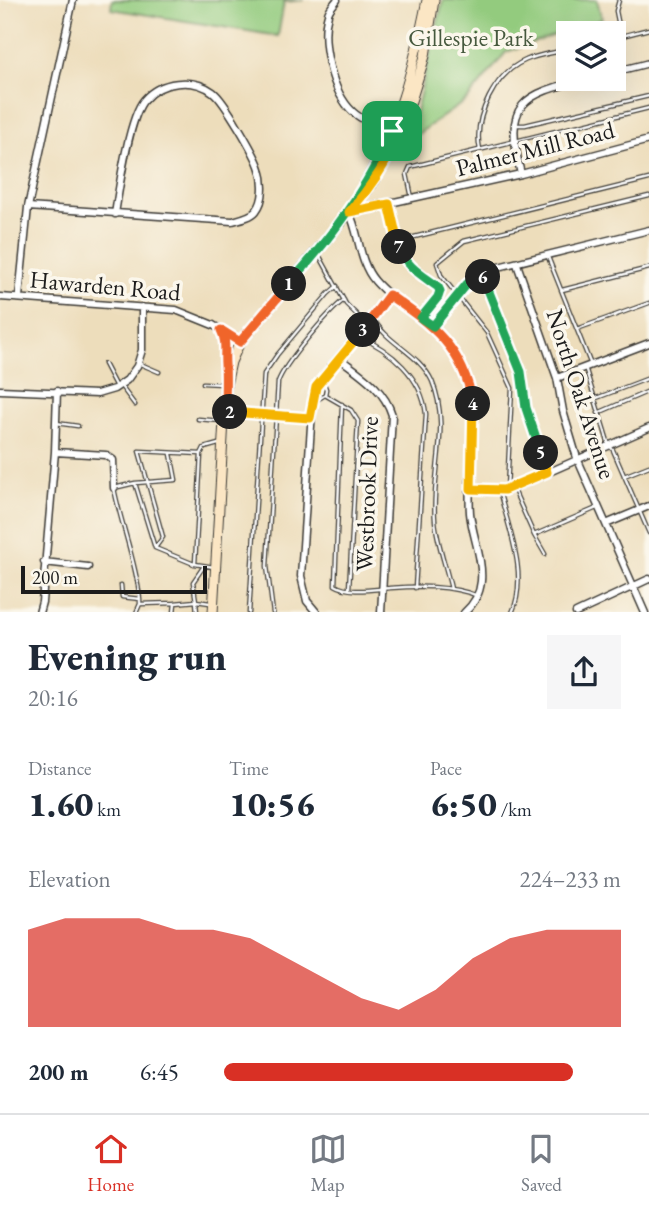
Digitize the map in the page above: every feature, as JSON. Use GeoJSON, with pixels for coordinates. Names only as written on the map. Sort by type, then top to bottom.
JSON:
{"type":"FeatureCollection","features":[{"type":"Feature","properties":{"kind":"main road"},"geometry":{"type":"LineString","coordinates":[[397,132],[427,0]]}},
{"type":"Feature","properties":{"kind":"main road"},"geometry":{"type":"LineString","coordinates":[[214,608],[224,416],[231,362],[240,342],[380,173],[425,56],[434,0]]}},
{"type":"Feature","properties":{"kind":"street"},"geometry":{"type":"LineString","coordinates":[[19,297],[28,207],[73,0]]}},
{"type":"Feature","properties":{"kind":"street"},"geometry":{"type":"LineString","coordinates":[[337,0],[328,12],[326,47],[333,83],[352,111],[374,125],[397,132]]}},
{"type":"Feature","properties":{"kind":"street"},"geometry":{"type":"LineString","coordinates":[[626,69],[649,63]]}},
{"type":"Feature","properties":{"kind":"street"},"geometry":{"type":"LineString","coordinates":[[28,207],[115,214],[232,221],[245,218],[256,211],[261,200],[263,183],[260,167],[223,102],[213,92],[200,85],[181,82],[153,92],[143,101],[125,160],[115,214]]}},
{"type":"Feature","properties":{"kind":"street"},"geometry":{"type":"LineString","coordinates":[[520,174],[513,142],[514,124],[521,109],[533,94],[556,86]]}},
{"type":"Feature","properties":{"kind":"street","name":"Palmer Mill Road"},"geometry":{"type":"LineString","coordinates":[[349,212],[520,174],[649,140]]}},
{"type":"Feature","properties":{"kind":"street"},"geometry":{"type":"LineString","coordinates":[[349,212],[365,264],[375,280],[389,295],[433,326],[456,355],[469,382],[474,418],[470,514],[482,572],[478,596],[464,612]]}},
{"type":"Feature","properties":{"kind":"street"},"geometry":{"type":"LineString","coordinates":[[433,326],[467,284],[494,268],[649,230]]}},
{"type":"Feature","properties":{"kind":"street","name":"North Oak Avenue"},"geometry":{"type":"LineString","coordinates":[[517,264],[557,378],[563,411],[577,458],[645,612]]}},
{"type":"Feature","properties":{"kind":"street"},"geometry":{"type":"LineString","coordinates":[[317,612],[307,601],[301,582],[311,403],[321,379],[389,295]]}},
{"type":"Feature","properties":{"kind":"street","name":"Hawarden Road"},"geometry":{"type":"LineString","coordinates":[[0,297],[176,310],[195,316],[240,342]]}},
{"type":"Feature","properties":{"kind":"street"},"geometry":{"type":"LineString","coordinates":[[0,390],[97,394],[118,386],[127,380],[138,363],[142,350],[142,307]]}},
{"type":"Feature","properties":{"kind":"street"},"geometry":{"type":"LineString","coordinates":[[557,378],[649,343]]}},
{"type":"Feature","properties":{"kind":"street","name":"Westbrook Drive"},"geometry":{"type":"LineString","coordinates":[[339,358],[376,387],[388,402],[392,415],[381,612]]}},
{"type":"Feature","properties":{"kind":"street"},"geometry":{"type":"LineString","coordinates":[[39,612],[55,453],[57,391]]}},
{"type":"Feature","properties":{"kind":"street"},"geometry":{"type":"LineString","coordinates":[[224,416],[262,414],[310,418]]}},
{"type":"Feature","properties":{"kind":"street"},"geometry":{"type":"LineString","coordinates":[[471,489],[510,488],[649,428]]}},
{"type":"Feature","properties":{"kind":"street"},"geometry":{"type":"LineString","coordinates":[[55,453],[106,455],[113,460],[114,488]]}},
{"type":"Feature","properties":{"kind":"street"},"geometry":{"type":"LineString","coordinates":[[606,524],[649,506]]}},
{"type":"Feature","properties":{"kind":"street"},"geometry":{"type":"LineString","coordinates":[[44,562],[88,567]]}},
{"type":"Feature","properties":{"kind":"street"},"geometry":{"type":"LineString","coordinates":[[576,612],[649,579]]}},
{"type":"Feature","properties":{"kind":"lane"},"geometry":{"type":"LineString","coordinates":[[618,0],[618,21]]}},
{"type":"Feature","properties":{"kind":"lane"},"geometry":{"type":"LineString","coordinates":[[626,35],[649,29]]}},
{"type":"Feature","properties":{"kind":"lane"},"geometry":{"type":"LineString","coordinates":[[480,150],[478,131],[494,86],[527,60],[556,52]]}},
{"type":"Feature","properties":{"kind":"lane"},"geometry":{"type":"LineString","coordinates":[[514,124],[524,125],[649,96]]}},
{"type":"Feature","properties":{"kind":"lane"},"geometry":{"type":"LineString","coordinates":[[412,198],[408,168],[649,108]]}},
{"type":"Feature","properties":{"kind":"lane"},"geometry":{"type":"LineString","coordinates":[[398,241],[649,179]]}},
{"type":"Feature","properties":{"kind":"lane"},"geometry":{"type":"LineString","coordinates":[[545,554],[510,488],[512,388],[490,337],[436,267],[440,260],[460,243],[649,196]]}},
{"type":"Feature","properties":{"kind":"lane"},"geometry":{"type":"LineString","coordinates":[[389,204],[403,258],[440,291],[421,318]]}},
{"type":"Feature","properties":{"kind":"lane"},"geometry":{"type":"LineString","coordinates":[[317,251],[344,300],[367,325]]}},
{"type":"Feature","properties":{"kind":"lane"},"geometry":{"type":"LineString","coordinates":[[548,256],[577,330],[608,445],[613,450],[649,533]]}},
{"type":"Feature","properties":{"kind":"lane"},"geometry":{"type":"LineString","coordinates":[[562,290],[649,268]]}},
{"type":"Feature","properties":{"kind":"lane"},"geometry":{"type":"LineString","coordinates":[[482,274],[521,372],[530,421],[547,472]]}},
{"type":"Feature","properties":{"kind":"lane"},"geometry":{"type":"LineString","coordinates":[[249,612],[263,380],[266,369],[337,286]]}},
{"type":"Feature","properties":{"kind":"lane"},"geometry":{"type":"LineString","coordinates":[[273,612],[267,566],[277,387],[282,373],[330,313],[344,300]]}},
{"type":"Feature","properties":{"kind":"lane"},"geometry":{"type":"LineString","coordinates":[[577,330],[649,303]]}},
{"type":"Feature","properties":{"kind":"lane"},"geometry":{"type":"LineString","coordinates":[[373,317],[380,329],[409,351],[433,383],[439,405],[435,519],[451,589]]}},
{"type":"Feature","properties":{"kind":"lane"},"geometry":{"type":"LineString","coordinates":[[372,342],[380,329]]}},
{"type":"Feature","properties":{"kind":"lane"},"geometry":{"type":"LineString","coordinates":[[203,383],[227,381],[225,339],[221,330]]}},
{"type":"Feature","properties":{"kind":"lane"},"geometry":{"type":"LineString","coordinates":[[358,336],[372,342],[410,372],[424,401],[426,410],[415,588]]}},
{"type":"Feature","properties":{"kind":"lane"},"geometry":{"type":"LineString","coordinates":[[138,363],[159,372]]}},
{"type":"Feature","properties":{"kind":"lane"},"geometry":{"type":"LineString","coordinates":[[104,364],[118,386],[135,405]]}},
{"type":"Feature","properties":{"kind":"lane"},"geometry":{"type":"LineString","coordinates":[[594,399],[649,378]]}},
{"type":"Feature","properties":{"kind":"lane"},"geometry":{"type":"LineString","coordinates":[[321,379],[326,389],[325,395]]}},
{"type":"Feature","properties":{"kind":"lane"},"geometry":{"type":"LineString","coordinates":[[598,413],[649,391]]}},
{"type":"Feature","properties":{"kind":"lane"},"geometry":{"type":"LineString","coordinates":[[311,403],[325,395]]}},
{"type":"Feature","properties":{"kind":"lane"},"geometry":{"type":"LineString","coordinates":[[325,395],[355,414],[358,421],[349,589]]}},
{"type":"Feature","properties":{"kind":"lane"},"geometry":{"type":"LineString","coordinates":[[342,404],[334,582],[337,587],[451,589],[478,596]]}},
{"type":"Feature","properties":{"kind":"lane"},"geometry":{"type":"LineString","coordinates":[[198,419],[224,416]]}},
{"type":"Feature","properties":{"kind":"lane"},"geometry":{"type":"LineString","coordinates":[[56,423],[78,426]]}},
{"type":"Feature","properties":{"kind":"lane"},"geometry":{"type":"LineString","coordinates":[[195,564],[201,454],[204,449],[223,442]]}},
{"type":"Feature","properties":{"kind":"lane"},"geometry":{"type":"LineString","coordinates":[[155,548],[163,537],[139,451],[201,454]]}},
{"type":"Feature","properties":{"kind":"lane"},"geometry":{"type":"LineString","coordinates":[[136,612],[140,604],[138,584],[114,488],[135,483],[176,480],[171,453]]}},
{"type":"Feature","properties":{"kind":"lane"},"geometry":{"type":"LineString","coordinates":[[624,476],[649,466]]}},
{"type":"Feature","properties":{"kind":"lane"},"geometry":{"type":"LineString","coordinates":[[135,483],[155,548]]}},
{"type":"Feature","properties":{"kind":"lane"},"geometry":{"type":"LineString","coordinates":[[499,490],[517,564],[516,599],[512,612]]}},
{"type":"Feature","properties":{"kind":"lane"},"geometry":{"type":"LineString","coordinates":[[534,535],[598,506]]}},
{"type":"Feature","properties":{"kind":"lane"},"geometry":{"type":"LineString","coordinates":[[150,530],[160,527]]}},
{"type":"Feature","properties":{"kind":"lane"},"geometry":{"type":"LineString","coordinates":[[155,548],[195,564],[216,568]]}},
{"type":"Feature","properties":{"kind":"lane"},"geometry":{"type":"LineString","coordinates":[[197,612],[194,582],[204,566]]}},
{"type":"Feature","properties":{"kind":"lane"},"geometry":{"type":"LineString","coordinates":[[121,585],[122,597],[140,599]]}},
{"type":"Feature","properties":{"kind":"lane"},"geometry":{"type":"LineString","coordinates":[[140,604],[196,601],[214,608]]}},
{"type":"Feature","properties":{"kind":"lane"},"geometry":{"type":"LineString","coordinates":[[174,612],[175,603]]}},
{"type":"Feature","properties":{"kind":"green space"},"geometry":{"type":"Polygon","coordinates":[[[112,0],[304,0],[284,2],[278,36],[111,9],[112,0]]]}},
{"type":"Feature","properties":{"kind":"green space","name":"Gillespie Park"},"geometry":{"type":"Polygon","coordinates":[[[443,0],[597,0],[602,19],[556,21],[556,35],[506,52],[468,99],[409,140],[443,0]]]}},
{"type":"Feature","properties":{"kind":"route"},"geometry":{"type":"LineString","coordinates":[[392,131],[349,212],[240,342],[221,330],[226,344],[225,411],[310,418],[311,403],[321,379],[389,295],[421,318],[433,326],[456,355],[469,382],[474,409],[471,489],[513,488],[547,472],[526,408],[521,372],[482,274],[467,284],[433,326],[421,318],[440,291],[403,258],[389,204],[349,212],[380,173],[393,150],[401,133],[392,131]]}}]}
